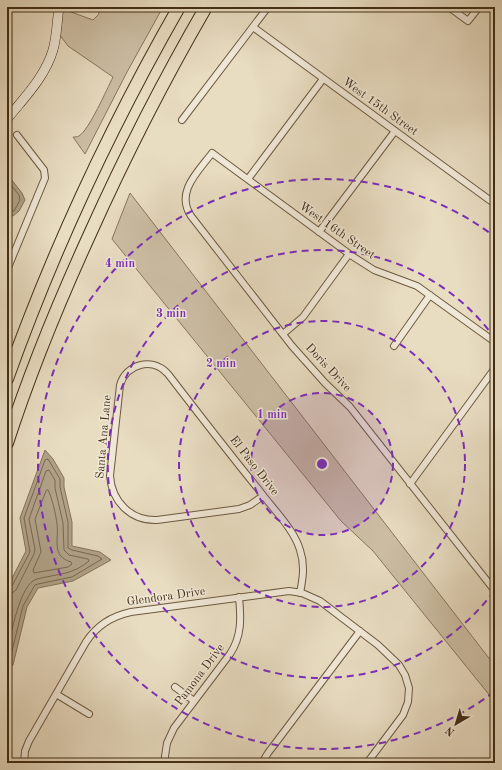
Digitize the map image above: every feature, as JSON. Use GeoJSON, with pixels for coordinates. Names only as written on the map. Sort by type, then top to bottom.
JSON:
{"type":"FeatureCollection","features":[{"type":"Feature","properties":{"kind":"highway"},"geometry":{"type":"LineString","coordinates":[[7,379],[37,301],[82,194],[140,78],[179,7]]}},
{"type":"Feature","properties":{"kind":"highway"},"geometry":{"type":"LineString","coordinates":[[7,443],[21,400],[61,298],[93,227],[145,118],[206,7]]}},
{"type":"Feature","properties":{"kind":"street"},"geometry":{"type":"LineString","coordinates":[[7,119],[41,77],[48,62],[56,38],[59,7]]}},
{"type":"Feature","properties":{"kind":"street"},"geometry":{"type":"LineString","coordinates":[[182,120],[268,7]]}},
{"type":"Feature","properties":{"kind":"street"},"geometry":{"type":"LineString","coordinates":[[449,7],[468,21],[479,7]]}},
{"type":"Feature","properties":{"kind":"street","name":"West 15th Street"},"geometry":{"type":"LineString","coordinates":[[253,27],[495,204]]}},
{"type":"Feature","properties":{"kind":"street"},"geometry":{"type":"LineString","coordinates":[[248,179],[323,79]]}},
{"type":"Feature","properties":{"kind":"street"},"geometry":{"type":"LineString","coordinates":[[319,232],[395,131]]}},
{"type":"Feature","properties":{"kind":"street"},"geometry":{"type":"LineString","coordinates":[[7,270],[9,259],[45,178],[44,171],[17,135]]}},
{"type":"Feature","properties":{"kind":"street","name":"West 16th Street"},"geometry":{"type":"LineString","coordinates":[[212,153],[349,254],[374,270],[418,286],[495,342]]}},
{"type":"Feature","properties":{"kind":"street","name":"Doris Drive"},"geometry":{"type":"LineString","coordinates":[[212,153],[188,187],[186,206],[191,216],[310,367],[350,407],[495,591]]}},
{"type":"Feature","properties":{"kind":"street"},"geometry":{"type":"LineString","coordinates":[[283,334],[303,317],[349,254]]}},
{"type":"Feature","properties":{"kind":"street"},"geometry":{"type":"LineString","coordinates":[[394,346],[430,295]]}},
{"type":"Feature","properties":{"kind":"street","name":"Santa Ana Lane"},"geometry":{"type":"LineString","coordinates":[[157,366],[146,364],[135,366],[126,373],[120,383],[110,476],[116,499],[121,506],[137,517],[157,520],[239,509],[250,505],[263,496]]}},
{"type":"Feature","properties":{"kind":"street","name":"El Paso Drive"},"geometry":{"type":"LineString","coordinates":[[157,366],[167,373],[290,530],[300,550],[303,572],[300,593]]}},
{"type":"Feature","properties":{"kind":"street"},"geometry":{"type":"LineString","coordinates":[[410,484],[495,368]]}},
{"type":"Feature","properties":{"kind":"street","name":"Glendora Drive"},"geometry":{"type":"LineString","coordinates":[[24,763],[25,751],[28,743],[56,694],[89,638],[98,627],[107,620],[125,613],[283,591],[300,593],[320,601],[378,645],[399,666],[405,675],[409,688],[409,700],[404,713],[367,763]]}},
{"type":"Feature","properties":{"kind":"street","name":"Pamona Drive"},"geometry":{"type":"LineString","coordinates":[[164,763],[166,749],[172,733],[194,701],[230,654],[237,641],[241,622],[239,597]]}},
{"type":"Feature","properties":{"kind":"street"},"geometry":{"type":"LineString","coordinates":[[262,763],[360,631]]}},
{"type":"Feature","properties":{"kind":"street"},"geometry":{"type":"LineString","coordinates":[[175,687],[194,701]]}},
{"type":"Feature","properties":{"kind":"street"},"geometry":{"type":"LineString","coordinates":[[56,694],[89,714]]}},
{"type":"Feature","properties":{"kind":"shaded area"},"geometry":{"type":"Polygon","coordinates":[[[97,7],[163,7],[127,72],[85,154],[73,137],[79,136],[88,126],[113,77],[68,46],[59,34],[63,9],[93,20],[99,14],[97,7]]]}},
{"type":"Feature","properties":{"kind":"shaded area"},"geometry":{"type":"Polygon","coordinates":[[[130,193],[495,666],[495,702],[373,551],[341,521],[112,239],[130,193]]]}},
{"type":"Feature","properties":{"kind":"water"},"geometry":{"type":"Polygon","coordinates":[[[7,174],[22,193],[25,200],[19,211],[13,216],[7,213],[7,174]]]}},
{"type":"Feature","properties":{"kind":"water"},"geometry":{"type":"Polygon","coordinates":[[[45,450],[53,459],[64,478],[64,487],[72,522],[72,546],[100,552],[111,560],[73,581],[38,588],[27,607],[13,665],[7,672],[7,588],[26,551],[20,518],[45,450]]]}}]}
